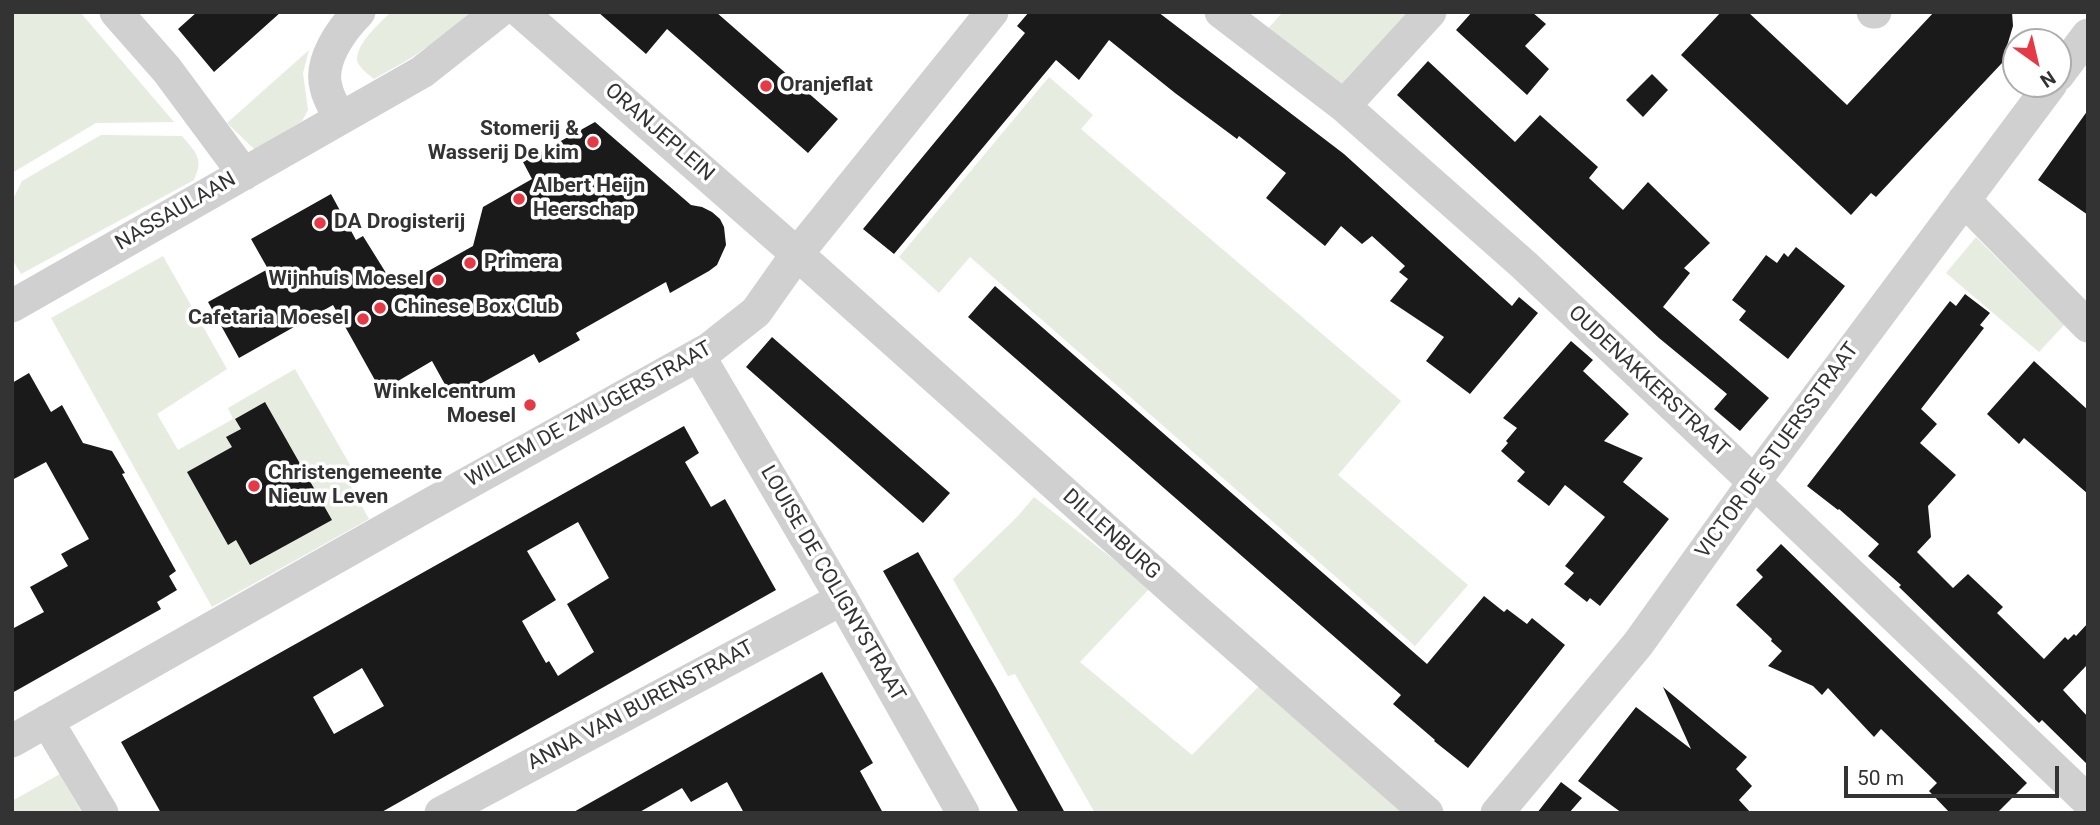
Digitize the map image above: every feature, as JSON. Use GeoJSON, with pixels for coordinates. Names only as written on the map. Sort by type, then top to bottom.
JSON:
{"type":"FeatureCollection","features":[{"type":"Feature","properties":{"kind":"street"},"geometry":{"type":"LineString","coordinates":[[116,12],[167,70],[244,174]]}},
{"type":"Feature","properties":{"kind":"street"},"geometry":{"type":"LineString","coordinates":[[359,12],[350,21],[326,60],[325,86],[340,118],[422,72],[498,12]]}},
{"type":"Feature","properties":{"kind":"street","name":"ORANJEPLEIN"},"geometry":{"type":"LineString","coordinates":[[521,12],[797,254]]}},
{"type":"Feature","properties":{"kind":"street","name":"WILLEM DE ZWIJGERSTRAAT"},"geometry":{"type":"LineString","coordinates":[[12,741],[436,500],[699,356],[756,312],[797,254],[992,12]]}},
{"type":"Feature","properties":{"kind":"street"},"geometry":{"type":"LineString","coordinates":[[1344,106],[1430,12]]}},
{"type":"Feature","properties":{"kind":"street","name":"OUDENAKKERSTRAAT"},"geometry":{"type":"LineString","coordinates":[[1241,18],[1524,265],[2088,802]]}},
{"type":"Feature","properties":{"kind":"street"},"geometry":{"type":"LineString","coordinates":[[2072,56],[2088,35]]}},
{"type":"Feature","properties":{"kind":"street","name":"VICTOR DE STUERSSTRAAT"},"geometry":{"type":"LineString","coordinates":[[1497,813],[1638,644],[1754,482],[2040,98]]}},
{"type":"Feature","properties":{"kind":"street","name":"NASSAULAAN"},"geometry":{"type":"LineString","coordinates":[[15,299],[244,174],[340,118]]}},
{"type":"Feature","properties":{"kind":"street"},"geometry":{"type":"LineString","coordinates":[[1964,200],[2088,326]]}},
{"type":"Feature","properties":{"kind":"street","name":"DILLENBURG"},"geometry":{"type":"LineString","coordinates":[[797,254],[1427,813]]}},
{"type":"Feature","properties":{"kind":"street","name":"LOUISE DE COLIGNYSTRAAT"},"geometry":{"type":"LineString","coordinates":[[699,356],[842,599],[963,813]]}},
{"type":"Feature","properties":{"kind":"street","name":"ANNA VAN BURENSTRAAT"},"geometry":{"type":"LineString","coordinates":[[441,813],[842,599]]}},
{"type":"Feature","properties":{"kind":"street"},"geometry":{"type":"LineString","coordinates":[[47,721],[102,813]]}},
{"type":"Feature","properties":{"kind":"shaded area"},"geometry":{"type":"Polygon","coordinates":[[[12,12],[80,12],[174,122],[96,123],[12,173],[12,12]]]}},
{"type":"Feature","properties":{"kind":"shaded area"},"geometry":{"type":"Polygon","coordinates":[[[391,12],[477,12],[411,58],[374,79],[359,65],[357,57],[368,35],[391,12]]]}},
{"type":"Feature","properties":{"kind":"shaded area"},"geometry":{"type":"Polygon","coordinates":[[[1283,12],[1411,12],[1334,94],[1263,34],[1283,12]]]}},
{"type":"Feature","properties":{"kind":"shaded area"},"geometry":{"type":"Polygon","coordinates":[[[309,50],[303,73],[308,110],[302,121],[255,150],[227,123],[309,50]]]}},
{"type":"Feature","properties":{"kind":"shaded area"},"geometry":{"type":"Polygon","coordinates":[[[1049,77],[1093,115],[1081,129],[1401,401],[1338,475],[1468,585],[1415,646],[970,257],[939,293],[899,257],[1049,77]]]}},
{"type":"Feature","properties":{"kind":"shaded area"},"geometry":{"type":"Polygon","coordinates":[[[101,135],[182,136],[197,156],[198,166],[194,180],[21,274],[12,259],[12,201],[22,181],[101,135]]]}},
{"type":"Feature","properties":{"kind":"shaded area"},"geometry":{"type":"Polygon","coordinates":[[[1976,237],[2064,325],[2039,352],[1946,273],[1976,237]]]}},
{"type":"Feature","properties":{"kind":"shaded area"},"geometry":{"type":"Polygon","coordinates":[[[163,256],[227,369],[157,414],[178,450],[233,419],[228,408],[295,369],[353,470],[345,476],[369,519],[212,607],[51,318],[163,256]]]}},
{"type":"Feature","properties":{"kind":"shaded area"},"geometry":{"type":"Polygon","coordinates":[[[1034,497],[1150,588],[1080,662],[1192,755],[1261,684],[1402,813],[1095,813],[1015,674],[1008,676],[953,579],[1034,497]]]}},
{"type":"Feature","properties":{"kind":"shaded area"},"geometry":{"type":"Polygon","coordinates":[[[60,774],[82,813],[12,813],[12,801],[60,774]]]}},
{"type":"Feature","properties":{"kind":"building"},"geometry":{"type":"Polygon","coordinates":[[[197,12],[281,12],[214,72],[178,29],[197,12]]]}},
{"type":"Feature","properties":{"kind":"building","name":"Oranjeflat"},"geometry":{"type":"Polygon","coordinates":[[[598,12],[716,12],[838,119],[808,153],[667,29],[646,54],[598,12]]]}},
{"type":"Feature","properties":{"kind":"building"},"geometry":{"type":"Polygon","coordinates":[[[1029,12],[1158,12],[1344,154],[1512,306],[1519,297],[1538,313],[1470,394],[1426,361],[1444,337],[1390,301],[1408,279],[1399,272],[1405,266],[1372,236],[1362,244],[1341,226],[1325,246],[1266,198],[1286,173],[1239,136],[1237,139],[1175,93],[1109,40],[1079,80],[1056,60],[894,254],[863,229],[1025,33],[1017,26],[1029,12]]]}},
{"type":"Feature","properties":{"kind":"building"},"geometry":{"type":"Polygon","coordinates":[[[1472,12],[1532,12],[1546,24],[1525,46],[1549,69],[1527,95],[1456,30],[1472,12]]]}},
{"type":"Feature","properties":{"kind":"building"},"geometry":{"type":"Polygon","coordinates":[[[1721,12],[1748,12],[1847,105],[1934,12],[2012,12],[2012,28],[2002,28],[2002,63],[1876,197],[1871,193],[1851,215],[1681,55],[1721,12]]]}},
{"type":"Feature","properties":{"kind":"building"},"geometry":{"type":"Polygon","coordinates":[[[1428,61],[1515,142],[1540,115],[1598,167],[1589,178],[1623,210],[1648,182],[1710,243],[1684,268],[1690,273],[1663,307],[1769,398],[1740,431],[1714,409],[1727,394],[1659,338],[1397,95],[1428,61]]]}},
{"type":"Feature","properties":{"kind":"building"},"geometry":{"type":"Polygon","coordinates":[[[1652,74],[1668,90],[1643,117],[1626,100],[1652,74]]]}},
{"type":"Feature","properties":{"kind":"building"},"geometry":{"type":"Polygon","coordinates":[[[2088,110],[2088,215],[2038,180],[2088,110]]]}},
{"type":"Feature","properties":{"kind":"building"},"geometry":{"type":"Polygon","coordinates":[[[595,122],[691,205],[702,207],[720,219],[726,245],[717,265],[670,293],[666,282],[576,333],[580,340],[539,363],[534,354],[453,399],[432,361],[381,391],[333,305],[239,358],[208,302],[268,269],[251,239],[331,194],[356,240],[363,236],[396,289],[473,246],[483,207],[532,179],[523,162],[595,122]]]}},
{"type":"Feature","properties":{"kind":"building"},"geometry":{"type":"Polygon","coordinates":[[[1796,247],[1845,286],[1788,359],[1739,320],[1746,311],[1732,300],[1766,255],[1777,263],[1784,253],[1788,257],[1796,247]]]}},
{"type":"Feature","properties":{"kind":"building"},"geometry":{"type":"Polygon","coordinates":[[[995,286],[1427,664],[1484,596],[1504,612],[1507,609],[1527,624],[1532,618],[1565,645],[1468,768],[1393,704],[1401,695],[968,317],[995,286]]]}},
{"type":"Feature","properties":{"kind":"building"},"geometry":{"type":"Polygon","coordinates":[[[1965,294],[1990,313],[1980,325],[1984,328],[1921,409],[1937,424],[1920,443],[1956,475],[1928,506],[1931,537],[1917,552],[1953,588],[1968,574],[2003,607],[1997,613],[2044,659],[2065,637],[2068,640],[2074,634],[2076,636],[2088,623],[2088,664],[2063,690],[2088,717],[2088,765],[2042,720],[2039,723],[1899,587],[1901,585],[1868,556],[1879,544],[1839,509],[1807,486],[1950,301],[1956,306],[1965,294]]]}},
{"type":"Feature","properties":{"kind":"building"},"geometry":{"type":"Polygon","coordinates":[[[772,337],[950,493],[923,523],[746,367],[772,337]]]}},
{"type":"Feature","properties":{"kind":"building"},"geometry":{"type":"Polygon","coordinates":[[[1571,341],[1593,360],[1583,371],[1629,414],[1604,441],[1643,458],[1623,482],[1669,519],[1600,606],[1590,598],[1587,602],[1564,584],[1574,573],[1565,566],[1605,517],[1565,485],[1549,506],[1517,481],[1525,472],[1501,451],[1517,428],[1503,418],[1571,341]]]}},
{"type":"Feature","properties":{"kind":"building"},"geometry":{"type":"Polygon","coordinates":[[[2034,361],[2088,410],[2088,494],[2024,438],[2019,444],[1987,414],[2034,361]]]}},
{"type":"Feature","properties":{"kind":"building"},"geometry":{"type":"Polygon","coordinates":[[[29,373],[51,412],[62,405],[83,443],[112,451],[176,571],[169,576],[177,590],[157,602],[161,609],[12,693],[12,629],[44,612],[30,587],[68,566],[61,554],[89,539],[46,462],[12,480],[12,383],[29,373]]]}},
{"type":"Feature","properties":{"kind":"building","name":"Christengemeente Nieuw Leven"},"geometry":{"type":"Polygon","coordinates":[[[265,402],[332,520],[250,565],[236,540],[228,545],[187,472],[232,447],[226,437],[241,429],[235,419],[265,402]]]}},
{"type":"Feature","properties":{"kind":"building"},"geometry":{"type":"Polygon","coordinates":[[[684,426],[699,453],[685,462],[711,507],[725,499],[776,590],[380,813],[161,813],[121,742],[684,426]],[[578,522],[527,551],[556,600],[522,621],[546,663],[549,661],[558,676],[594,652],[567,604],[609,578],[578,522]],[[362,668],[313,697],[334,734],[384,706],[362,668]]]}},
{"type":"Feature","properties":{"kind":"building"},"geometry":{"type":"Polygon","coordinates":[[[1781,544],[2027,783],[1997,813],[1950,813],[1929,791],[1937,783],[1881,729],[1874,737],[1828,688],[1822,695],[1813,686],[1768,666],[1782,651],[1736,605],[1763,577],[1756,570],[1781,544]]]}},
{"type":"Feature","properties":{"kind":"building"},"geometry":{"type":"Polygon","coordinates":[[[918,552],[1065,813],[1019,813],[883,571],[918,552]]]}},
{"type":"Feature","properties":{"kind":"building"},"geometry":{"type":"Polygon","coordinates":[[[822,672],[873,763],[860,771],[883,813],[744,813],[727,782],[691,802],[682,788],[638,813],[572,813],[822,672]]]}},
{"type":"Feature","properties":{"kind":"building"},"geometry":{"type":"Polygon","coordinates":[[[1663,687],[1747,757],[1736,769],[1752,786],[1739,800],[1751,813],[1622,813],[1578,781],[1636,707],[1691,749],[1663,687]]]}},
{"type":"Feature","properties":{"kind":"building"},"geometry":{"type":"Polygon","coordinates":[[[1561,782],[1582,798],[1569,813],[1537,813],[1561,782]]]}},
{"type":"Feature","properties":{"kind":"place","name":"Oranjeflat"},"geometry":{"type":"Point","coordinates":[766,86]}},
{"type":"Feature","properties":{"kind":"place","name":"Stomerij & Wasserij De kim"},"geometry":{"type":"Point","coordinates":[593,142]}},
{"type":"Feature","properties":{"kind":"place","name":"Albert Heijn Heerschap"},"geometry":{"type":"Point","coordinates":[519,199]}},
{"type":"Feature","properties":{"kind":"place","name":"DA Drogisterij"},"geometry":{"type":"Point","coordinates":[320,223]}},
{"type":"Feature","properties":{"kind":"place","name":"Primera"},"geometry":{"type":"Point","coordinates":[470,263]}},
{"type":"Feature","properties":{"kind":"place","name":"Wijnhuis Moesel"},"geometry":{"type":"Point","coordinates":[438,280]}},
{"type":"Feature","properties":{"kind":"place","name":"Chinese Box Club"},"geometry":{"type":"Point","coordinates":[380,308]}},
{"type":"Feature","properties":{"kind":"place","name":"Cafetaria Moesel"},"geometry":{"type":"Point","coordinates":[363,319]}},
{"type":"Feature","properties":{"kind":"place","name":"Winkelcentrum Moesel"},"geometry":{"type":"Point","coordinates":[530,405]}},
{"type":"Feature","properties":{"kind":"place","name":"Christengemeente Nieuw Leven"},"geometry":{"type":"Point","coordinates":[254,486]}}]}
